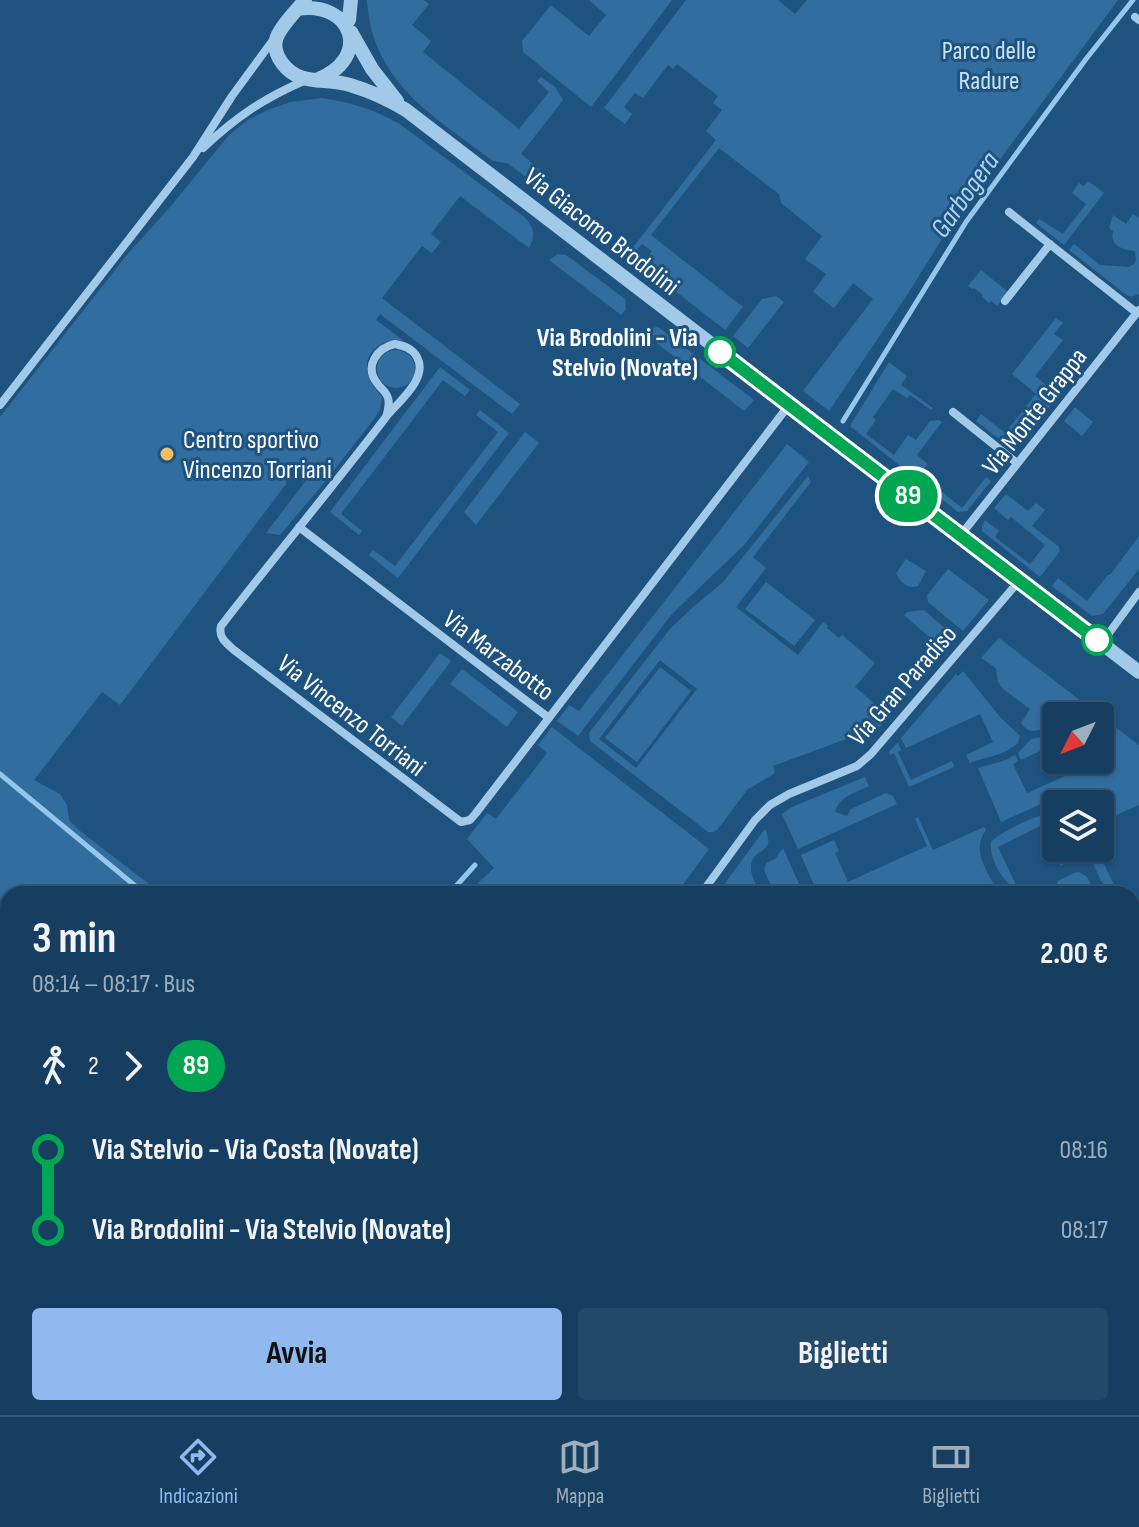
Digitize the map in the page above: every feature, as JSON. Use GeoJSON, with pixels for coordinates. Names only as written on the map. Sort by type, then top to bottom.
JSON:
{"type":"FeatureCollection","features":[{"type":"Feature","properties":{"kind":"street"},"geometry":{"type":"LineString","coordinates":[[193,157],[229,123],[278,91],[329,73],[349,47],[351,0]]}},
{"type":"Feature","properties":{"kind":"street"},"geometry":{"type":"LineString","coordinates":[[0,405],[193,157],[232,96],[301,5],[324,2],[338,7],[350,26]]}},
{"type":"Feature","properties":{"kind":"street","name":"Via Giacomo Brodolini"},"geometry":{"type":"LineString","coordinates":[[350,26],[372,69],[406,110]]}},
{"type":"Feature","properties":{"kind":"street"},"geometry":{"type":"LineString","coordinates":[[276,36],[282,63],[289,71],[311,80]]}},
{"type":"Feature","properties":{"kind":"street","name":"Via Giacomo Brodolini"},"geometry":{"type":"LineString","coordinates":[[311,80],[345,83],[374,92],[406,110],[1139,672]]}},
{"type":"Feature","properties":{"kind":"street"},"geometry":{"type":"LineString","coordinates":[[1009,212],[1138,312]]}},
{"type":"Feature","properties":{"kind":"street"},"geometry":{"type":"LineString","coordinates":[[1005,301],[1050,244]]}},
{"type":"Feature","properties":{"kind":"street","name":"Via Monte Grappa"},"geometry":{"type":"LineString","coordinates":[[960,536],[1138,312]]}},
{"type":"Feature","properties":{"kind":"street"},"geometry":{"type":"LineString","coordinates":[[299,527],[417,380],[420,364],[416,356],[411,350],[395,344],[379,351],[372,366],[376,382],[388,398],[386,417]]}},
{"type":"Feature","properties":{"kind":"street","name":"Via Marzabotto"},"geometry":{"type":"LineString","coordinates":[[299,527],[549,718],[789,405]]}},
{"type":"Feature","properties":{"kind":"street"},"geometry":{"type":"LineString","coordinates":[[953,412],[1017,463]]}},
{"type":"Feature","properties":{"kind":"street","name":"Via Vincenzo Torriani"},"geometry":{"type":"LineString","coordinates":[[299,527],[221,626],[221,636],[234,650],[359,746],[456,820],[465,822],[476,813],[549,718]]}},
{"type":"Feature","properties":{"kind":"street","name":"Via Gran Paradiso"},"geometry":{"type":"LineString","coordinates":[[707,886],[755,820],[770,805],[857,766],[871,754],[1019,581]]}},
{"type":"Feature","properties":{"kind":"street"},"geometry":{"type":"LineString","coordinates":[[1101,644],[1139,592]]}},
{"type":"Feature","properties":{"kind":"green space"},"geometry":{"type":"Polygon","coordinates":[[[367,0],[424,0],[429,4],[412,25],[431,41],[423,52],[519,129],[549,92],[537,81],[541,77],[555,87],[563,100],[521,154],[542,171],[534,183],[507,163],[493,161],[410,95],[380,54],[371,29],[367,0]]]}},
{"type":"Feature","properties":{"kind":"green space"},"geometry":{"type":"Polygon","coordinates":[[[589,0],[672,0],[591,107],[523,52],[522,41],[551,5],[589,36],[606,15],[589,0]]]}},
{"type":"Feature","properties":{"kind":"green space","name":"Parco delle Radure"},"geometry":{"type":"Polygon","coordinates":[[[686,0],[778,0],[795,14],[807,0],[1118,0],[980,189],[955,218],[829,411],[803,391],[873,299],[853,283],[834,308],[813,292],[826,274],[805,259],[822,236],[781,203],[779,194],[719,148],[651,235],[743,307],[725,330],[642,265],[652,251],[642,244],[631,257],[628,254],[716,140],[706,131],[722,110],[713,103],[718,96],[677,64],[673,69],[668,65],[643,98],[635,93],[624,107],[632,114],[625,124],[604,108],[686,0]]]}},
{"type":"Feature","properties":{"kind":"green space","name":"Centro sportivo Vincenzo Torriani"},"geometry":{"type":"Polygon","coordinates":[[[322,98],[363,107],[382,115],[401,125],[530,223],[533,239],[529,248],[460,196],[431,234],[441,242],[432,253],[422,246],[382,298],[520,404],[512,414],[380,314],[376,320],[404,341],[382,344],[368,359],[369,378],[382,397],[380,410],[374,419],[280,535],[266,533],[314,470],[285,474],[286,484],[120,705],[102,692],[34,780],[60,794],[67,805],[69,820],[80,831],[152,886],[0,886],[0,417],[126,256],[229,135],[249,119],[290,102],[322,98]]]}},
{"type":"Feature","properties":{"kind":"green space"},"geometry":{"type":"Polygon","coordinates":[[[1088,181],[1104,193],[1064,245],[1036,223],[1039,219],[1063,234],[1086,204],[1072,193],[1079,183],[1084,186],[1088,181]]]}},
{"type":"Feature","properties":{"kind":"green space"},"geometry":{"type":"Polygon","coordinates":[[[1133,214],[1139,218],[1139,294],[1131,297],[1069,250],[1074,244],[1100,265],[1129,267],[1135,263],[1135,251],[1115,244],[1113,231],[1109,228],[1113,215],[1126,224],[1133,214]]]}},
{"type":"Feature","properties":{"kind":"green space"},"geometry":{"type":"Polygon","coordinates":[[[558,254],[566,255],[625,299],[626,309],[621,315],[549,260],[558,254]]]}},
{"type":"Feature","properties":{"kind":"green space"},"geometry":{"type":"Polygon","coordinates":[[[981,270],[1008,292],[997,306],[968,286],[981,270]]]}},
{"type":"Feature","properties":{"kind":"green space"},"geometry":{"type":"Polygon","coordinates":[[[776,296],[784,302],[748,348],[733,336],[762,299],[776,296]]]}},
{"type":"Feature","properties":{"kind":"green space"},"geometry":{"type":"Polygon","coordinates":[[[1056,318],[1063,323],[1054,334],[1063,340],[1035,376],[1059,395],[1014,451],[976,421],[981,414],[1005,433],[1036,394],[1012,374],[1056,318]]]}},
{"type":"Feature","properties":{"kind":"green space"},"geometry":{"type":"Polygon","coordinates":[[[658,327],[754,400],[744,411],[645,334],[658,327]]]}},
{"type":"Feature","properties":{"kind":"green space"},"geometry":{"type":"Polygon","coordinates":[[[396,350],[410,355],[415,369],[410,383],[396,388],[382,383],[377,369],[382,355],[396,350]]]}},
{"type":"Feature","properties":{"kind":"green space"},"geometry":{"type":"Polygon","coordinates":[[[889,362],[907,376],[901,385],[933,408],[931,410],[910,395],[907,398],[893,389],[873,417],[876,420],[866,434],[894,455],[908,435],[916,440],[930,421],[942,422],[917,455],[928,464],[920,474],[962,508],[986,477],[991,481],[967,511],[958,512],[850,426],[889,362]]]}},
{"type":"Feature","properties":{"kind":"green space"},"geometry":{"type":"Polygon","coordinates":[[[440,367],[470,390],[465,396],[443,380],[341,514],[362,531],[359,535],[330,512],[440,367]]]}},
{"type":"Feature","properties":{"kind":"green space"},"geometry":{"type":"Polygon","coordinates":[[[1075,407],[1093,422],[1082,436],[1064,421],[1075,407]]]}},
{"type":"Feature","properties":{"kind":"green space"},"geometry":{"type":"Polygon","coordinates":[[[480,410],[509,433],[398,578],[369,555],[373,550],[395,566],[498,432],[476,415],[480,410]]]}},
{"type":"Feature","properties":{"kind":"green space"},"geometry":{"type":"Polygon","coordinates":[[[525,432],[539,443],[476,525],[464,512],[525,432]]]}},
{"type":"Feature","properties":{"kind":"green space"},"geometry":{"type":"Polygon","coordinates":[[[787,444],[809,462],[744,545],[672,614],[578,736],[557,721],[569,705],[579,711],[787,444]]]}},
{"type":"Feature","properties":{"kind":"green space"},"geometry":{"type":"Polygon","coordinates":[[[808,476],[811,482],[753,557],[766,568],[736,607],[798,655],[823,622],[839,638],[842,635],[875,663],[855,687],[889,716],[873,735],[868,731],[773,766],[775,773],[747,790],[718,829],[708,832],[590,741],[589,733],[670,629],[723,582],[808,476]],[[660,660],[599,739],[636,768],[697,689],[660,660]]]}},
{"type":"Feature","properties":{"kind":"green space"},"geometry":{"type":"Polygon","coordinates":[[[1006,494],[1028,511],[1036,503],[1045,510],[1032,526],[1060,551],[1040,577],[982,531],[985,520],[999,531],[995,537],[1030,564],[1045,545],[1011,517],[1008,520],[994,508],[1006,494]]]}},
{"type":"Feature","properties":{"kind":"green space"},"geometry":{"type":"Polygon","coordinates":[[[1139,536],[1139,569],[1103,614],[1092,616],[1052,586],[1058,578],[1087,601],[1139,536]]]}},
{"type":"Feature","properties":{"kind":"green space"},"geometry":{"type":"Polygon","coordinates":[[[906,559],[926,571],[918,586],[905,584],[896,573],[906,559]]]}},
{"type":"Feature","properties":{"kind":"green space"},"geometry":{"type":"Polygon","coordinates":[[[948,569],[989,600],[963,631],[928,602],[927,595],[948,569]]]}},
{"type":"Feature","properties":{"kind":"green space"},"geometry":{"type":"Polygon","coordinates":[[[766,582],[815,620],[794,646],[745,609],[766,582]]]}},
{"type":"Feature","properties":{"kind":"green space"},"geometry":{"type":"Polygon","coordinates":[[[924,610],[956,638],[920,680],[910,672],[935,642],[904,615],[924,610]]]}},
{"type":"Feature","properties":{"kind":"green space"},"geometry":{"type":"Polygon","coordinates":[[[999,638],[1082,702],[1042,702],[1042,729],[1028,730],[1021,723],[1030,709],[1003,689],[998,682],[996,668],[981,658],[999,638]]]}},
{"type":"Feature","properties":{"kind":"green space"},"geometry":{"type":"Polygon","coordinates":[[[440,653],[451,661],[402,726],[391,717],[440,653]]]}},
{"type":"Feature","properties":{"kind":"green space"},"geometry":{"type":"Polygon","coordinates":[[[660,667],[691,691],[637,762],[605,738],[660,667]]]}},
{"type":"Feature","properties":{"kind":"green space"},"geometry":{"type":"Polygon","coordinates":[[[462,669],[518,712],[507,727],[450,684],[462,669]]]}},
{"type":"Feature","properties":{"kind":"green space"},"geometry":{"type":"Polygon","coordinates":[[[963,671],[1000,717],[1020,736],[1018,743],[1001,753],[970,763],[966,755],[993,742],[980,714],[906,748],[901,738],[956,674],[958,676],[963,671]]]}},
{"type":"Feature","properties":{"kind":"green space"},"geometry":{"type":"Polygon","coordinates":[[[1114,726],[1139,745],[1139,805],[1114,816],[1114,790],[1042,790],[1042,803],[1001,822],[978,768],[1015,755],[1018,761],[1013,764],[1027,793],[1070,774],[1114,774],[1114,726]]]}},
{"type":"Feature","properties":{"kind":"green space"},"geometry":{"type":"Polygon","coordinates":[[[552,727],[709,849],[682,886],[475,886],[494,868],[467,839],[487,813],[496,819],[547,753],[538,745],[552,727]]]}},
{"type":"Feature","properties":{"kind":"green space"},"geometry":{"type":"Polygon","coordinates":[[[1042,737],[1042,750],[1021,760],[1018,753],[1031,739],[1042,737]]]}},
{"type":"Feature","properties":{"kind":"green space"},"geometry":{"type":"Polygon","coordinates":[[[898,742],[901,750],[898,752],[911,780],[952,761],[954,767],[909,787],[894,753],[890,755],[889,752],[898,742]]]}},
{"type":"Feature","properties":{"kind":"green space"},"geometry":{"type":"Polygon","coordinates":[[[865,777],[869,786],[844,799],[835,812],[847,816],[851,809],[886,793],[893,796],[897,804],[798,849],[782,814],[865,777]]]}},
{"type":"Feature","properties":{"kind":"green space"},"geometry":{"type":"Polygon","coordinates":[[[1042,816],[1042,830],[1040,826],[998,847],[1017,886],[1012,886],[997,867],[991,842],[1018,825],[1042,816]]]}},
{"type":"Feature","properties":{"kind":"green space"},"geometry":{"type":"Polygon","coordinates":[[[918,817],[933,850],[984,827],[986,830],[980,854],[995,886],[815,886],[801,855],[834,840],[839,851],[835,853],[848,882],[927,846],[915,819],[918,817]]]}},
{"type":"Feature","properties":{"kind":"green space"},"geometry":{"type":"Polygon","coordinates":[[[765,829],[768,843],[755,856],[751,868],[757,886],[723,886],[765,829]]]}},
{"type":"Feature","properties":{"kind":"green space"},"geometry":{"type":"Polygon","coordinates":[[[783,848],[799,886],[771,886],[764,870],[766,863],[775,859],[783,848]]]}},
{"type":"Feature","properties":{"kind":"green space"},"geometry":{"type":"Polygon","coordinates":[[[1092,862],[1103,862],[1115,886],[1106,886],[1092,862]]]}},
{"type":"Feature","properties":{"kind":"green space"},"geometry":{"type":"Polygon","coordinates":[[[1079,872],[1087,877],[1092,886],[1056,886],[1058,881],[1079,872]]]}},
{"type":"Feature","properties":{"kind":"waterway","name":"Garbogera"},"geometry":{"type":"LineString","coordinates":[[843,421],[966,222],[1133,0]]}},
{"type":"Feature","properties":{"kind":"waterway"},"geometry":{"type":"LineString","coordinates":[[0,774],[135,886]]}},
{"type":"Feature","properties":{"kind":"waterway","name":"Garbogera"},"geometry":{"type":"LineString","coordinates":[[456,886],[475,865]]}},
{"type":"Feature","properties":{"kind":"bus line","name":"89"},"geometry":{"type":"LineString","coordinates":[[720,352],[1097,640]]}},
{"type":"Feature","properties":{"kind":"place","name":"Via Brodolini - Via Stelvio (Novate)"},"geometry":{"type":"Point","coordinates":[720,352]}},
{"type":"Feature","properties":{"kind":"place","name":"Centro sportivo Vincenzo Torriani"},"geometry":{"type":"Point","coordinates":[167,454]}}]}
